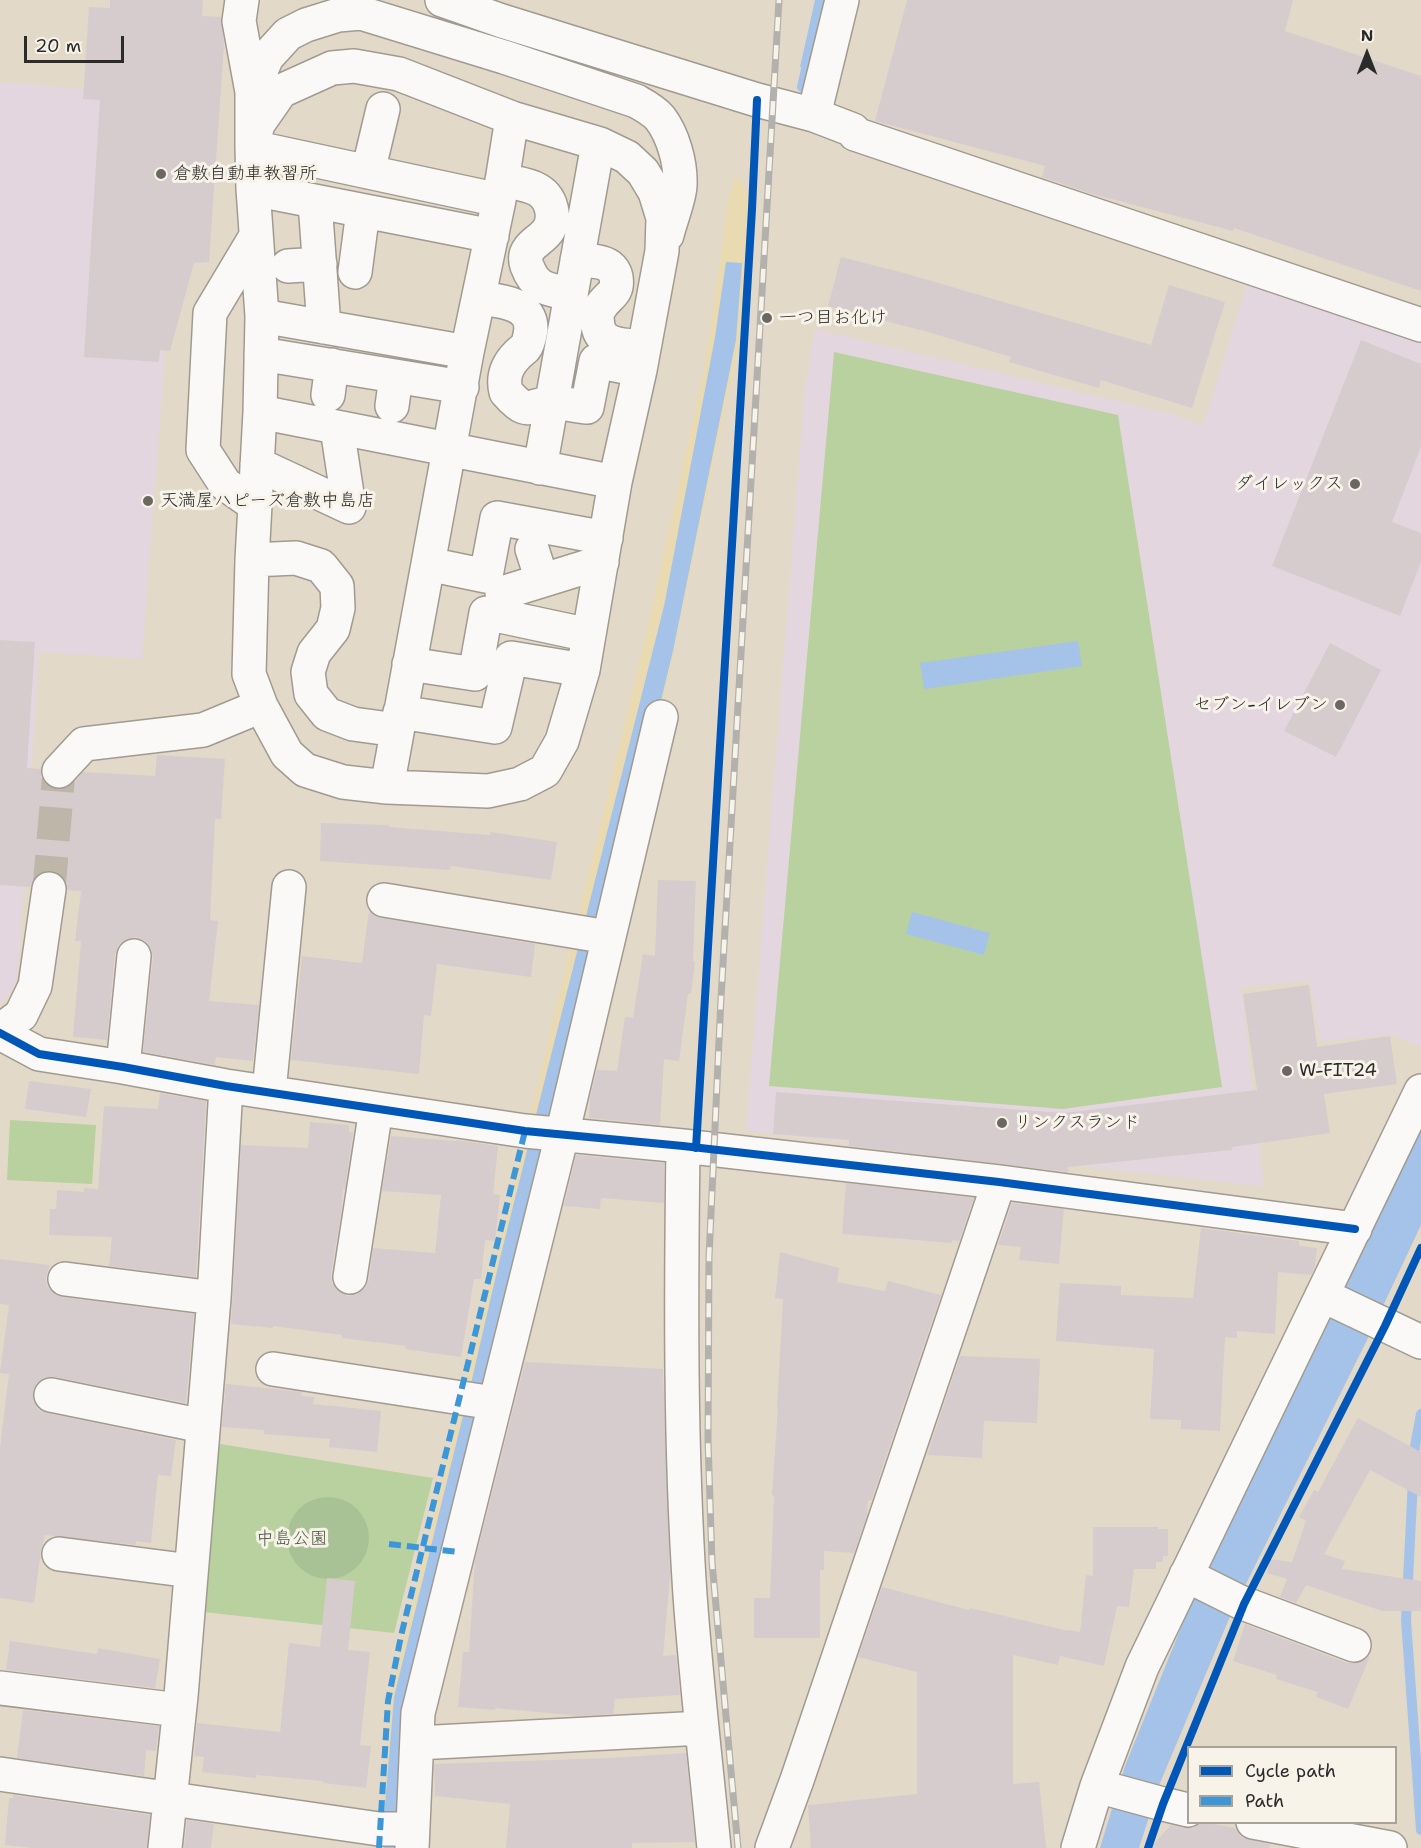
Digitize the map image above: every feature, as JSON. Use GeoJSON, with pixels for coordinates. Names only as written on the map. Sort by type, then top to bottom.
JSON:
{"type":"FeatureCollection","features":[{"type":"Feature","properties":{"kind":"street"},"geometry":{"type":"LineString","coordinates":[[242,0],[239,21],[252,92],[253,189],[262,316],[249,674],[261,706],[287,754],[305,770],[343,782],[387,787],[488,791],[520,784],[545,771],[562,741],[583,670],[615,482],[662,251],[681,186],[671,138],[659,117],[636,101],[504,57],[360,13],[324,19],[288,34],[267,57],[252,92]]}},
{"type":"Feature","properties":{"kind":"street"},"geometry":{"type":"LineString","coordinates":[[442,0],[503,10],[803,112],[867,137],[1421,325]]}},
{"type":"Feature","properties":{"kind":"street"},"geometry":{"type":"LineString","coordinates":[[803,112],[842,0]]}},
{"type":"Feature","properties":{"kind":"street"},"geometry":{"type":"LineString","coordinates":[[252,147],[258,123],[281,91],[332,68],[354,66],[399,74],[512,118],[598,144],[627,157],[643,172],[655,192],[663,218],[662,251]]}},
{"type":"Feature","properties":{"kind":"street"},"geometry":{"type":"LineString","coordinates":[[368,172],[383,109]]}},
{"type":"Feature","properties":{"kind":"street"},"geometry":{"type":"LineString","coordinates":[[387,787],[468,352],[501,190],[512,118]]}},
{"type":"Feature","properties":{"kind":"street"},"geometry":{"type":"LineString","coordinates":[[540,468],[598,144]]}},
{"type":"Feature","properties":{"kind":"street"},"geometry":{"type":"LineString","coordinates":[[252,147],[368,172],[501,190],[539,190],[548,197],[552,224],[528,250],[525,261],[535,282],[547,289],[570,294]]}},
{"type":"Feature","properties":{"kind":"street"},"geometry":{"type":"LineString","coordinates":[[253,189],[492,236]]}},
{"type":"Feature","properties":{"kind":"street"},"geometry":{"type":"LineString","coordinates":[[315,202],[304,265],[324,327]]}},
{"type":"Feature","properties":{"kind":"street"},"geometry":{"type":"LineString","coordinates":[[355,272],[363,211]]}},
{"type":"Feature","properties":{"kind":"street"},"geometry":{"type":"LineString","coordinates":[[255,506],[225,484],[203,450],[210,313],[256,236]]}},
{"type":"Feature","properties":{"kind":"street"},"geometry":{"type":"LineString","coordinates":[[577,260],[607,264],[614,271],[615,291],[603,303],[597,315],[599,331],[603,337],[642,358]]}},
{"type":"Feature","properties":{"kind":"street"},"geometry":{"type":"LineString","coordinates":[[479,298],[506,302],[522,309],[531,327],[530,338],[525,348],[507,368],[504,386],[506,392],[518,404],[529,409],[552,403],[587,407],[596,361],[642,358]]}},
{"type":"Feature","properties":{"kind":"street"},"geometry":{"type":"LineString","coordinates":[[262,316],[468,352]]}},
{"type":"Feature","properties":{"kind":"street"},"geometry":{"type":"LineString","coordinates":[[261,354],[330,380],[394,391],[462,387]]}},
{"type":"Feature","properties":{"kind":"street"},"geometry":{"type":"LineString","coordinates":[[260,412],[615,482]]}},
{"type":"Feature","properties":{"kind":"street"},"geometry":{"type":"LineString","coordinates":[[257,464],[349,507],[337,428]]}},
{"type":"Feature","properties":{"kind":"street"},"geometry":{"type":"LineString","coordinates":[[428,564],[486,576],[497,518],[604,550]]}},
{"type":"Feature","properties":{"kind":"street"},"geometry":{"type":"LineString","coordinates":[[532,549],[542,580]]}},
{"type":"Feature","properties":{"kind":"street"},"geometry":{"type":"LineString","coordinates":[[502,593],[542,580],[604,550]]}},
{"type":"Feature","properties":{"kind":"street"},"geometry":{"type":"LineString","coordinates":[[252,560],[296,558],[321,566],[337,586],[338,608],[333,629],[314,652],[308,672],[311,694],[327,714],[353,724],[399,721],[495,727],[511,658],[583,670]]}},
{"type":"Feature","properties":{"kind":"street"},"geometry":{"type":"LineString","coordinates":[[409,664],[475,674],[486,613],[589,635]]}},
{"type":"Feature","properties":{"kind":"street"},"geometry":{"type":"LineString","coordinates":[[59,771],[84,744],[202,730],[261,706]]}},
{"type":"Feature","properties":{"kind":"street"},"geometry":{"type":"LineString","coordinates":[[0,1774],[401,1834],[417,1743],[418,1713],[480,1401],[594,934],[661,717]]}},
{"type":"Feature","properties":{"kind":"street"},"geometry":{"type":"LineString","coordinates":[[269,1092],[289,887]]}},
{"type":"Feature","properties":{"kind":"street"},"geometry":{"type":"LineString","coordinates":[[49,889],[35,986],[21,1015],[0,1032],[39,1054],[226,1086],[546,1133],[683,1146],[999,1182],[1354,1229]]}},
{"type":"Feature","properties":{"kind":"street"},"geometry":{"type":"LineString","coordinates":[[384,900],[594,934]]}},
{"type":"Feature","properties":{"kind":"street"},"geometry":{"type":"LineString","coordinates":[[123,1067],[134,956]]}},
{"type":"Feature","properties":{"kind":"street"},"geometry":{"type":"LineString","coordinates":[[165,1848],[204,1426],[226,1086]]}},
{"type":"Feature","properties":{"kind":"street"},"geometry":{"type":"LineString","coordinates":[[1078,1848],[1106,1789],[1142,1667],[1192,1578],[1328,1298],[1354,1229],[1421,1091]]}},
{"type":"Feature","properties":{"kind":"street"},"geometry":{"type":"LineString","coordinates":[[350,1277],[376,1109]]}},
{"type":"Feature","properties":{"kind":"street"},"geometry":{"type":"LineString","coordinates":[[683,1146],[681,1273],[684,1457],[690,1596],[714,1848]]}},
{"type":"Feature","properties":{"kind":"street"},"geometry":{"type":"LineString","coordinates":[[772,1848],[801,1769],[999,1182]]}},
{"type":"Feature","properties":{"kind":"street"},"geometry":{"type":"LineString","coordinates":[[65,1279],[214,1298]]}},
{"type":"Feature","properties":{"kind":"street"},"geometry":{"type":"LineString","coordinates":[[1328,1298],[1421,1342]]}},
{"type":"Feature","properties":{"kind":"street"},"geometry":{"type":"LineString","coordinates":[[273,1369],[480,1401]]}},
{"type":"Feature","properties":{"kind":"street"},"geometry":{"type":"LineString","coordinates":[[51,1395],[204,1426]]}},
{"type":"Feature","properties":{"kind":"street"},"geometry":{"type":"LineString","coordinates":[[59,1554],[191,1571]]}},
{"type":"Feature","properties":{"kind":"street"},"geometry":{"type":"LineString","coordinates":[[1192,1578],[1240,1602],[1354,1645]]}},
{"type":"Feature","properties":{"kind":"street"},"geometry":{"type":"LineString","coordinates":[[0,1689],[179,1710]]}},
{"type":"Feature","properties":{"kind":"street"},"geometry":{"type":"LineString","coordinates":[[417,1743],[702,1728]]}},
{"type":"Feature","properties":{"kind":"street"},"geometry":{"type":"LineString","coordinates":[[1106,1789],[1187,1810]]}},
{"type":"Feature","properties":{"kind":"street"},"geometry":{"type":"LineString","coordinates":[[1264,1824],[1390,1848]]}},
{"type":"Feature","properties":{"kind":"shaded area"},"geometry":{"type":"Polygon","coordinates":[[[0,82],[108,91],[131,350],[165,353],[142,659],[39,652],[18,972],[13,991],[0,1004],[0,82]]]}},
{"type":"Feature","properties":{"kind":"shaded area"},"geometry":{"type":"Polygon","coordinates":[[[1249,278],[1421,332],[1421,1047],[1392,1034],[1320,1042],[1310,981],[1241,987],[1264,1186],[746,1131],[805,388],[815,329],[1172,414],[1203,426],[1249,278]]]}},
{"type":"Feature","properties":{"kind":"green space"},"geometry":{"type":"Polygon","coordinates":[[[834,352],[1118,415],[1222,1087],[1063,1109],[769,1086],[834,352]]]}},
{"type":"Feature","properties":{"kind":"green space"},"geometry":{"type":"Polygon","coordinates":[[[10,1120],[96,1125],[92,1184],[7,1180],[10,1120]]]}},
{"type":"Feature","properties":{"kind":"green space","name":"中島公園"},"geometry":{"type":"Polygon","coordinates":[[[214,1443],[433,1478],[394,1633],[203,1612],[214,1443]]]}},
{"type":"Feature","properties":{"kind":"green space"},"geometry":{"type":"Polygon","coordinates":[[[328,1497],[344,1500],[357,1509],[366,1522],[369,1538],[366,1554],[357,1567],[344,1576],[328,1579],[312,1576],[299,1567],[290,1554],[287,1538],[290,1522],[299,1509],[312,1500],[328,1497]]]}},
{"type":"Feature","properties":{"kind":"sand"},"geometry":{"type":"Polygon","coordinates":[[[735,178],[742,183],[749,195],[740,339],[660,714],[415,1702],[407,1848],[381,1848],[390,1698],[644,644],[705,365],[729,196],[735,178]]]}},
{"type":"Feature","properties":{"kind":"water"},"geometry":{"type":"Polygon","coordinates":[[[815,0],[826,0],[810,69],[800,67],[815,0]]]}},
{"type":"Feature","properties":{"kind":"water"},"geometry":{"type":"Polygon","coordinates":[[[726,262],[742,263],[736,340],[673,651],[610,912],[405,1848],[384,1848],[384,1817],[394,1697],[500,1258],[664,606],[715,337],[726,262]]]}},
{"type":"Feature","properties":{"kind":"water"},"geometry":{"type":"Polygon","coordinates":[[[1078,641],[1082,666],[924,689],[920,663],[1078,641]]]}},
{"type":"Feature","properties":{"kind":"water"},"geometry":{"type":"Polygon","coordinates":[[[912,912],[990,933],[984,955],[906,934],[912,912]]]}},
{"type":"Feature","properties":{"kind":"water"},"geometry":{"type":"Polygon","coordinates":[[[1421,1126],[1421,1225],[1368,1338],[1231,1614],[1160,1783],[1139,1848],[1100,1848],[1125,1766],[1191,1603],[1323,1334],[1421,1126]]]}},
{"type":"Feature","properties":{"kind":"building","name":"倉敷自動車教習所"},"geometry":{"type":"Polygon","coordinates":[[[110,0],[203,0],[202,16],[221,17],[224,44],[209,262],[194,263],[170,351],[160,350],[159,362],[84,357],[100,100],[83,99],[89,7],[110,8],[110,0]]]}},
{"type":"Feature","properties":{"kind":"building"},"geometry":{"type":"Polygon","coordinates":[[[907,0],[1293,0],[1285,31],[1421,76],[1421,291],[1234,228],[1233,231],[1089,193],[1042,177],[1045,166],[875,121],[907,0]]]}},
{"type":"Feature","properties":{"kind":"building"},"geometry":{"type":"Polygon","coordinates":[[[841,257],[904,273],[1151,345],[1169,285],[1225,302],[1192,408],[1101,380],[1099,388],[1009,362],[1011,357],[928,332],[828,306],[841,257]]]}},
{"type":"Feature","properties":{"kind":"building","name":"ダイレックス"},"geometry":{"type":"Polygon","coordinates":[[[1361,340],[1421,364],[1421,447],[1392,522],[1421,533],[1421,562],[1400,616],[1272,566],[1361,340]]]}},
{"type":"Feature","properties":{"kind":"building"},"geometry":{"type":"Polygon","coordinates":[[[0,640],[35,642],[27,768],[41,769],[41,777],[47,785],[55,789],[65,789],[73,784],[83,772],[155,776],[157,755],[225,759],[221,819],[215,819],[210,920],[218,921],[209,1001],[259,1005],[253,1061],[216,1057],[215,1065],[143,1052],[153,957],[151,948],[145,941],[136,937],[126,939],[119,945],[115,954],[107,1040],[73,1037],[81,941],[75,941],[81,891],[67,890],[66,882],[61,875],[51,870],[43,871],[35,877],[30,887],[0,885],[0,640]]]}},
{"type":"Feature","properties":{"kind":"building"},"geometry":{"type":"Polygon","coordinates":[[[1330,643],[1381,670],[1336,757],[1284,731],[1330,643]]]}},
{"type":"Feature","properties":{"kind":"building"},"geometry":{"type":"Polygon","coordinates":[[[321,823],[389,825],[389,827],[490,835],[490,832],[557,842],[551,880],[451,866],[450,870],[320,861],[321,823]]]}},
{"type":"Feature","properties":{"kind":"building"},"geometry":{"type":"Polygon","coordinates":[[[658,880],[696,881],[693,961],[695,962],[691,994],[688,994],[679,1061],[664,1059],[660,1125],[589,1118],[590,1098],[597,1070],[617,1071],[625,1017],[633,1018],[643,954],[655,956],[658,880]]]}},
{"type":"Feature","properties":{"kind":"building"},"geometry":{"type":"Polygon","coordinates":[[[369,911],[381,918],[535,944],[531,977],[437,964],[431,1016],[424,1015],[419,1074],[291,1060],[302,956],[362,963],[369,911]]]}},
{"type":"Feature","properties":{"kind":"building"},"geometry":{"type":"Polygon","coordinates":[[[1309,985],[1317,1047],[1390,1036],[1397,1084],[1324,1094],[1330,1133],[1232,1147],[1232,1150],[1068,1167],[1068,1172],[849,1146],[849,1140],[773,1134],[776,1092],[1064,1113],[1257,1090],[1243,994],[1309,985]]]}},
{"type":"Feature","properties":{"kind":"building"},"geometry":{"type":"Polygon","coordinates":[[[29,1081],[91,1089],[86,1117],[25,1109],[29,1081]]]}},
{"type":"Feature","properties":{"kind":"building"},"geometry":{"type":"Polygon","coordinates":[[[160,1093],[206,1101],[196,1277],[109,1266],[112,1237],[49,1235],[50,1209],[56,1209],[57,1190],[84,1192],[84,1188],[98,1189],[104,1106],[158,1109],[160,1093]]]}},
{"type":"Feature","properties":{"kind":"building"},"geometry":{"type":"Polygon","coordinates":[[[310,1122],[349,1125],[349,1132],[353,1132],[331,1274],[332,1283],[338,1291],[348,1296],[357,1294],[365,1288],[369,1280],[373,1248],[435,1253],[441,1195],[382,1191],[391,1136],[456,1140],[498,1146],[493,1194],[500,1195],[495,1241],[485,1240],[481,1279],[474,1279],[461,1357],[405,1349],[406,1346],[342,1338],[342,1335],[273,1326],[273,1328],[231,1324],[241,1145],[308,1148],[310,1122]]]}},
{"type":"Feature","properties":{"kind":"building"},"geometry":{"type":"Polygon","coordinates":[[[576,1155],[664,1163],[664,1203],[601,1198],[600,1209],[564,1206],[576,1155]]]}},
{"type":"Feature","properties":{"kind":"building"},"geometry":{"type":"Polygon","coordinates":[[[846,1183],[974,1198],[959,1241],[952,1240],[952,1243],[842,1234],[846,1183]]]}},
{"type":"Feature","properties":{"kind":"building"},"geometry":{"type":"Polygon","coordinates":[[[1012,1203],[1064,1209],[1059,1264],[1019,1260],[1021,1247],[998,1245],[1012,1203]]]}},
{"type":"Feature","properties":{"kind":"building"},"geometry":{"type":"Polygon","coordinates":[[[1201,1228],[1299,1241],[1299,1246],[1317,1248],[1315,1266],[1311,1275],[1278,1272],[1275,1334],[1237,1331],[1237,1338],[1225,1337],[1220,1431],[1181,1429],[1181,1420],[1150,1419],[1154,1349],[1056,1341],[1060,1283],[1121,1286],[1121,1295],[1193,1298],[1201,1228]]]}},
{"type":"Feature","properties":{"kind":"building"},"geometry":{"type":"Polygon","coordinates":[[[780,1252],[839,1268],[837,1282],[885,1291],[888,1281],[941,1295],[871,1501],[868,1500],[867,1515],[854,1553],[824,1551],[824,1570],[820,1570],[820,1638],[754,1638],[754,1598],[770,1598],[774,1495],[772,1495],[783,1299],[775,1298],[780,1252]]]}},
{"type":"Feature","properties":{"kind":"building"},"geometry":{"type":"Polygon","coordinates":[[[0,1259],[50,1265],[46,1277],[47,1286],[54,1294],[62,1297],[194,1314],[186,1403],[55,1377],[45,1377],[37,1383],[33,1392],[33,1400],[38,1409],[47,1413],[176,1440],[171,1476],[158,1475],[151,1543],[136,1541],[136,1545],[45,1535],[34,1603],[0,1598],[0,1448],[9,1374],[0,1373],[9,1305],[0,1304],[0,1259]]]}},
{"type":"Feature","properties":{"kind":"building"},"geometry":{"type":"Polygon","coordinates":[[[960,1356],[1040,1359],[1037,1423],[984,1421],[982,1458],[927,1455],[960,1356]]]}},
{"type":"Feature","properties":{"kind":"building"},"geometry":{"type":"Polygon","coordinates":[[[525,1362],[663,1369],[670,1576],[663,1656],[676,1655],[680,1695],[615,1699],[613,1714],[580,1716],[458,1707],[463,1652],[469,1652],[475,1561],[525,1362]]]}},
{"type":"Feature","properties":{"kind":"building"},"geometry":{"type":"Polygon","coordinates":[[[226,1384],[302,1392],[301,1396],[314,1397],[313,1404],[381,1411],[377,1452],[329,1447],[330,1439],[264,1434],[264,1430],[222,1427],[226,1384]]]}},
{"type":"Feature","properties":{"kind":"building"},"geometry":{"type":"Polygon","coordinates":[[[1358,1418],[1421,1452],[1421,1497],[1370,1470],[1324,1554],[1345,1561],[1342,1569],[1421,1581],[1421,1611],[1382,1611],[1306,1585],[1296,1603],[1280,1597],[1287,1579],[1267,1573],[1270,1559],[1292,1562],[1306,1521],[1299,1517],[1314,1490],[1318,1492],[1358,1418]]]}},
{"type":"Feature","properties":{"kind":"building"},"geometry":{"type":"Polygon","coordinates":[[[1093,1527],[1168,1529],[1168,1556],[1163,1556],[1163,1562],[1156,1562],[1156,1569],[1134,1569],[1129,1607],[1117,1606],[1104,1666],[1060,1656],[1058,1665],[1013,1655],[1013,1784],[1039,1782],[1046,1848],[811,1848],[808,1805],[917,1794],[917,1672],[858,1657],[882,1587],[969,1610],[970,1608],[1080,1632],[1086,1575],[1093,1576],[1093,1527]]]}},
{"type":"Feature","properties":{"kind":"building"},"geometry":{"type":"Polygon","coordinates":[[[327,1578],[355,1581],[348,1650],[370,1652],[360,1745],[371,1746],[366,1788],[323,1783],[323,1781],[256,1775],[256,1778],[202,1772],[204,1757],[194,1756],[197,1723],[280,1732],[289,1643],[320,1647],[327,1578]]]}},
{"type":"Feature","properties":{"kind":"building"},"geometry":{"type":"Polygon","coordinates":[[[1245,1624],[1347,1663],[1358,1663],[1370,1656],[1348,1709],[1316,1697],[1318,1692],[1276,1679],[1277,1675],[1233,1661],[1245,1624]]]}},
{"type":"Feature","properties":{"kind":"building"},"geometry":{"type":"Polygon","coordinates":[[[10,1641],[97,1654],[98,1648],[160,1659],[155,1688],[6,1670],[10,1641]]]}},
{"type":"Feature","properties":{"kind":"building"},"geometry":{"type":"Polygon","coordinates":[[[23,1710],[159,1726],[156,1751],[146,1750],[144,1776],[17,1758],[23,1710]]]}},
{"type":"Feature","properties":{"kind":"building"},"geometry":{"type":"Polygon","coordinates":[[[686,1753],[695,1842],[632,1843],[632,1848],[506,1848],[510,1804],[435,1796],[434,1764],[686,1753]]]}},
{"type":"Feature","properties":{"kind":"building"},"geometry":{"type":"Polygon","coordinates":[[[13,1795],[150,1815],[147,1848],[33,1848],[5,1845],[9,1798],[13,1798],[13,1795]]]}},
{"type":"Feature","properties":{"kind":"building"},"geometry":{"type":"Polygon","coordinates":[[[187,1820],[214,1824],[211,1848],[184,1848],[187,1820]]]}},
{"type":"Feature","properties":{"kind":"building"},"geometry":{"type":"Polygon","coordinates":[[[1199,1824],[1213,1824],[1235,1828],[1241,1837],[1270,1844],[1269,1848],[1150,1848],[1171,1825],[1193,1828],[1199,1824]]]}},
{"type":"Feature","properties":{"kind":"waterway"},"geometry":{"type":"LineString","coordinates":[[802,87],[809,56]]}},
{"type":"Feature","properties":{"kind":"waterway"},"geometry":{"type":"LineString","coordinates":[[1414,1461],[1421,1414]]}},
{"type":"Feature","properties":{"kind":"waterway"},"geometry":{"type":"LineString","coordinates":[[1413,1480],[1406,1620],[1421,1830]]}},
{"type":"Feature","properties":{"kind":"tunnel"},"geometry":{"type":"LineString","coordinates":[[49,889],[59,771]]}},
{"type":"Feature","properties":{"kind":"railway"},"geometry":{"type":"LineString","coordinates":[[738,1848],[712,1562],[708,1441],[709,1257],[721,998],[779,0]]}},
{"type":"Feature","properties":{"kind":"marked path"},"geometry":{"type":"LineString","coordinates":[[379,1848],[388,1701],[401,1636],[525,1131]]}},
{"type":"Feature","properties":{"kind":"marked path"},"geometry":{"type":"LineString","coordinates":[[389,1544],[458,1552]]}},
{"type":"Feature","properties":{"kind":"cycle path"},"geometry":{"type":"LineString","coordinates":[[696,1148],[757,100]]}},
{"type":"Feature","properties":{"kind":"cycle path"},"geometry":{"type":"LineString","coordinates":[[0,1033],[39,1054],[226,1086],[525,1131],[683,1146],[999,1182],[1355,1229]]}},
{"type":"Feature","properties":{"kind":"cycle path"},"geometry":{"type":"LineString","coordinates":[[1148,1848],[1163,1804],[1244,1604],[1385,1326],[1421,1248]]}},
{"type":"Feature","properties":{"kind":"place","name":"倉敷自動車教習所"},"geometry":{"type":"Point","coordinates":[161,174]}},
{"type":"Feature","properties":{"kind":"place","name":"一つ目お化け"},"geometry":{"type":"Point","coordinates":[767,318]}},
{"type":"Feature","properties":{"kind":"place","name":"ダイレックス"},"geometry":{"type":"Point","coordinates":[1355,484]}},
{"type":"Feature","properties":{"kind":"place","name":"天満屋ハピーズ倉敷中島店"},"geometry":{"type":"Point","coordinates":[148,501]}},
{"type":"Feature","properties":{"kind":"place","name":"セブン-イレブン"},"geometry":{"type":"Point","coordinates":[1340,705]}},
{"type":"Feature","properties":{"kind":"place","name":"W-FIT24"},"geometry":{"type":"Point","coordinates":[1287,1071]}},
{"type":"Feature","properties":{"kind":"place","name":"リンクスランド"},"geometry":{"type":"Point","coordinates":[1002,1123]}}]}
